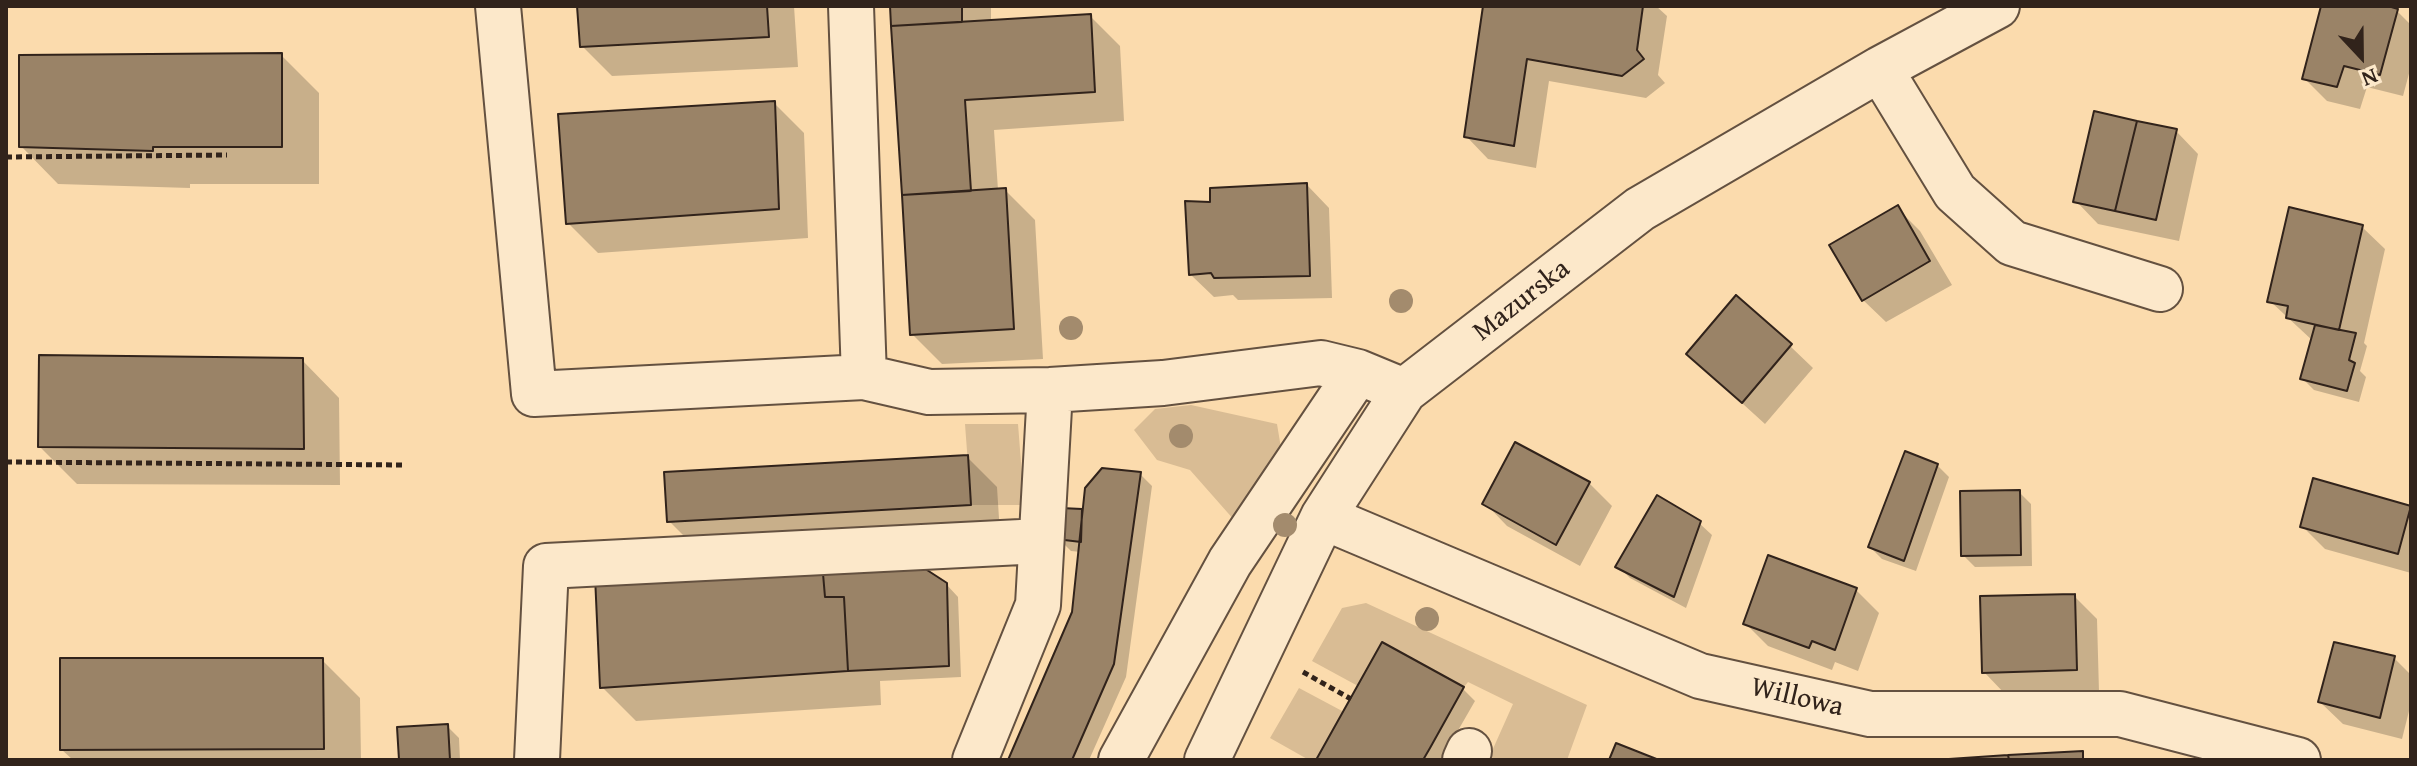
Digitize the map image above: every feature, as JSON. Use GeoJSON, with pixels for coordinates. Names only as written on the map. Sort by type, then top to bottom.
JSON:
{"type":"FeatureCollection","features":[{"type":"Feature","properties":{"kind":"street"},"geometry":{"type":"LineString","coordinates":[[498,6],[534,394],[864,377],[929,392],[1050,390],[1163,383],[1321,363],[1358,372],[1404,391]]}},
{"type":"Feature","properties":{"kind":"street"},"geometry":{"type":"LineString","coordinates":[[851,6],[864,377]]}},
{"type":"Feature","properties":{"kind":"street","name":"Mazurska"},"geometry":{"type":"LineString","coordinates":[[1213,758],[1323,517],[1404,391],[1640,209],[1880,69],[1997,6]]}},
{"type":"Feature","properties":{"kind":"street"},"geometry":{"type":"LineString","coordinates":[[1880,69],[1955,192],[2012,243],[2160,289]]}},
{"type":"Feature","properties":{"kind":"street"},"geometry":{"type":"LineString","coordinates":[[1121,760],[1230,562],[1358,372]]}},
{"type":"Feature","properties":{"kind":"street"},"geometry":{"type":"LineString","coordinates":[[975,760],[1038,605],[1050,390]]}},
{"type":"Feature","properties":{"kind":"street","name":"Willowa"},"geometry":{"type":"LineString","coordinates":[[1323,517],[1700,676],[1870,714],[2120,714],[2298,760]]}},
{"type":"Feature","properties":{"kind":"street"},"geometry":{"type":"LineString","coordinates":[[537,760],[546,566],[1041,541]]}},
{"type":"Feature","properties":{"kind":"path"},"geometry":{"type":"LineString","coordinates":[[6,157],[227,155]]}},
{"type":"Feature","properties":{"kind":"path"},"geometry":{"type":"LineString","coordinates":[[6,462],[406,465]]}},
{"type":"Feature","properties":{"kind":"path"},"geometry":{"type":"LineString","coordinates":[[1297,669],[1351,699]]}},
{"type":"Feature","properties":{"kind":"shaded area"},"geometry":{"type":"Polygon","coordinates":[[[1191,405],[1277,424],[1282,454],[1235,521],[1190,470],[1157,460],[1134,430],[1155,409],[1191,405]]]}},
{"type":"Feature","properties":{"kind":"shaded area"},"geometry":{"type":"Polygon","coordinates":[[[965,424],[1018,424],[1023,488],[1020,505],[971,505],[965,424]]]}},
{"type":"Feature","properties":{"kind":"shaded area"},"geometry":{"type":"Polygon","coordinates":[[[1366,603],[1587,705],[1567,760],[1488,760],[1513,704],[1468,682],[1464,687],[1383,642],[1358,686],[1312,661],[1342,608],[1366,603]]]}},
{"type":"Feature","properties":{"kind":"shaded area"},"geometry":{"type":"Polygon","coordinates":[[[1299,688],[1344,712],[1316,760],[1309,760],[1270,738],[1299,688]]]}},
{"type":"Feature","properties":{"kind":"building"},"geometry":{"type":"Polygon","coordinates":[[[577,6],[767,6],[769,37],[580,47],[577,6]]]}},
{"type":"Feature","properties":{"kind":"building"},"geometry":{"type":"Polygon","coordinates":[[[890,6],[962,6],[962,22],[891,26],[890,6]]]}},
{"type":"Feature","properties":{"kind":"building"},"geometry":{"type":"Polygon","coordinates":[[[1483,6],[1643,6],[1637,50],[1644,59],[1622,76],[1527,59],[1514,146],[1464,137],[1483,6]]]}},
{"type":"Feature","properties":{"kind":"building"},"geometry":{"type":"Polygon","coordinates":[[[2321,6],[2388,6],[2398,9],[2380,75],[2344,66],[2337,87],[2302,79],[2321,6]]]}},
{"type":"Feature","properties":{"kind":"building"},"geometry":{"type":"Polygon","coordinates":[[[1091,14],[1095,92],[965,100],[971,191],[902,195],[891,26],[1091,14]]]}},
{"type":"Feature","properties":{"kind":"building"},"geometry":{"type":"Polygon","coordinates":[[[282,53],[282,147],[153,147],[153,151],[19,147],[19,55],[282,53]]]}},
{"type":"Feature","properties":{"kind":"building"},"geometry":{"type":"Polygon","coordinates":[[[775,101],[779,209],[566,224],[558,114],[775,101]]]}},
{"type":"Feature","properties":{"kind":"building"},"geometry":{"type":"Polygon","coordinates":[[[2094,111],[2137,121],[2115,211],[2073,202],[2094,111]]]}},
{"type":"Feature","properties":{"kind":"building"},"geometry":{"type":"Polygon","coordinates":[[[2137,121],[2177,129],[2156,220],[2115,211],[2137,121]]]}},
{"type":"Feature","properties":{"kind":"building"},"geometry":{"type":"Polygon","coordinates":[[[1307,183],[1310,276],[1214,278],[1211,273],[1189,275],[1185,201],[1210,202],[1210,188],[1307,183]]]}},
{"type":"Feature","properties":{"kind":"building"},"geometry":{"type":"Polygon","coordinates":[[[1006,188],[1014,329],[910,335],[902,195],[1006,188]]]}},
{"type":"Feature","properties":{"kind":"building"},"geometry":{"type":"Polygon","coordinates":[[[1898,205],[1930,261],[1862,301],[1829,245],[1898,205]]]}},
{"type":"Feature","properties":{"kind":"building"},"geometry":{"type":"Polygon","coordinates":[[[2289,207],[2363,225],[2339,330],[2286,318],[2288,306],[2267,302],[2289,207]]]}},
{"type":"Feature","properties":{"kind":"building"},"geometry":{"type":"Polygon","coordinates":[[[1736,295],[1792,344],[1742,403],[1686,354],[1736,295]]]}},
{"type":"Feature","properties":{"kind":"building"},"geometry":{"type":"Polygon","coordinates":[[[2315,325],[2356,333],[2349,360],[2355,363],[2347,391],[2300,379],[2315,325]]]}},
{"type":"Feature","properties":{"kind":"building"},"geometry":{"type":"Polygon","coordinates":[[[39,355],[303,358],[304,449],[38,447],[39,355]]]}},
{"type":"Feature","properties":{"kind":"building"},"geometry":{"type":"Polygon","coordinates":[[[1515,442],[1590,482],[1556,545],[1482,504],[1515,442]]]}},
{"type":"Feature","properties":{"kind":"building"},"geometry":{"type":"Polygon","coordinates":[[[1905,451],[1938,464],[1904,561],[1868,547],[1905,451]]]}},
{"type":"Feature","properties":{"kind":"building"},"geometry":{"type":"Polygon","coordinates":[[[968,455],[971,505],[667,522],[664,472],[968,455]]]}},
{"type":"Feature","properties":{"kind":"building"},"geometry":{"type":"Polygon","coordinates":[[[1102,468],[1141,472],[1114,664],[1072,760],[1008,760],[1072,612],[1085,488],[1102,468]]]}},
{"type":"Feature","properties":{"kind":"building"},"geometry":{"type":"Polygon","coordinates":[[[2313,478],[2411,506],[2398,554],[2300,527],[2313,478]]]}},
{"type":"Feature","properties":{"kind":"building"},"geometry":{"type":"Polygon","coordinates":[[[2020,490],[2021,555],[1961,556],[1960,491],[2020,490]]]}},
{"type":"Feature","properties":{"kind":"building"},"geometry":{"type":"Polygon","coordinates":[[[1657,495],[1701,521],[1674,597],[1615,567],[1657,495]]]}},
{"type":"Feature","properties":{"kind":"building"},"geometry":{"type":"Polygon","coordinates":[[[1061,508],[1082,509],[1081,542],[1056,539],[1061,508]]]}},
{"type":"Feature","properties":{"kind":"building"},"geometry":{"type":"Polygon","coordinates":[[[1768,555],[1857,588],[1835,650],[1812,641],[1809,648],[1743,624],[1768,555]]]}},
{"type":"Feature","properties":{"kind":"building"},"geometry":{"type":"Polygon","coordinates":[[[907,557],[947,583],[949,666],[848,671],[844,597],[825,597],[822,562],[907,557]]]}},
{"type":"Feature","properties":{"kind":"building"},"geometry":{"type":"Polygon","coordinates":[[[822,562],[825,597],[844,597],[848,671],[600,688],[595,576],[822,562]]]}},
{"type":"Feature","properties":{"kind":"building"},"geometry":{"type":"Polygon","coordinates":[[[2075,594],[2077,670],[1982,673],[1980,596],[2075,594]]]}},
{"type":"Feature","properties":{"kind":"building"},"geometry":{"type":"Polygon","coordinates":[[[1382,642],[1464,687],[1430,748],[1423,760],[1316,760],[1382,642]]]}},
{"type":"Feature","properties":{"kind":"building"},"geometry":{"type":"Polygon","coordinates":[[[2334,642],[2395,656],[2380,718],[2318,702],[2334,642]]]}},
{"type":"Feature","properties":{"kind":"building"},"geometry":{"type":"Polygon","coordinates":[[[60,658],[323,658],[324,749],[60,750],[60,658]]]}},
{"type":"Feature","properties":{"kind":"building"},"geometry":{"type":"Polygon","coordinates":[[[448,724],[450,760],[399,760],[397,727],[448,724]]]}},
{"type":"Feature","properties":{"kind":"building"},"geometry":{"type":"Polygon","coordinates":[[[1616,743],[1659,760],[1609,760],[1616,743]]]}},
{"type":"Feature","properties":{"kind":"building"},"geometry":{"type":"Polygon","coordinates":[[[2083,751],[2083,760],[2009,760],[2008,755],[2083,751]]]}},
{"type":"Feature","properties":{"kind":"building"},"geometry":{"type":"Polygon","coordinates":[[[2008,755],[2009,760],[1934,760],[2008,755]]]}}]}
